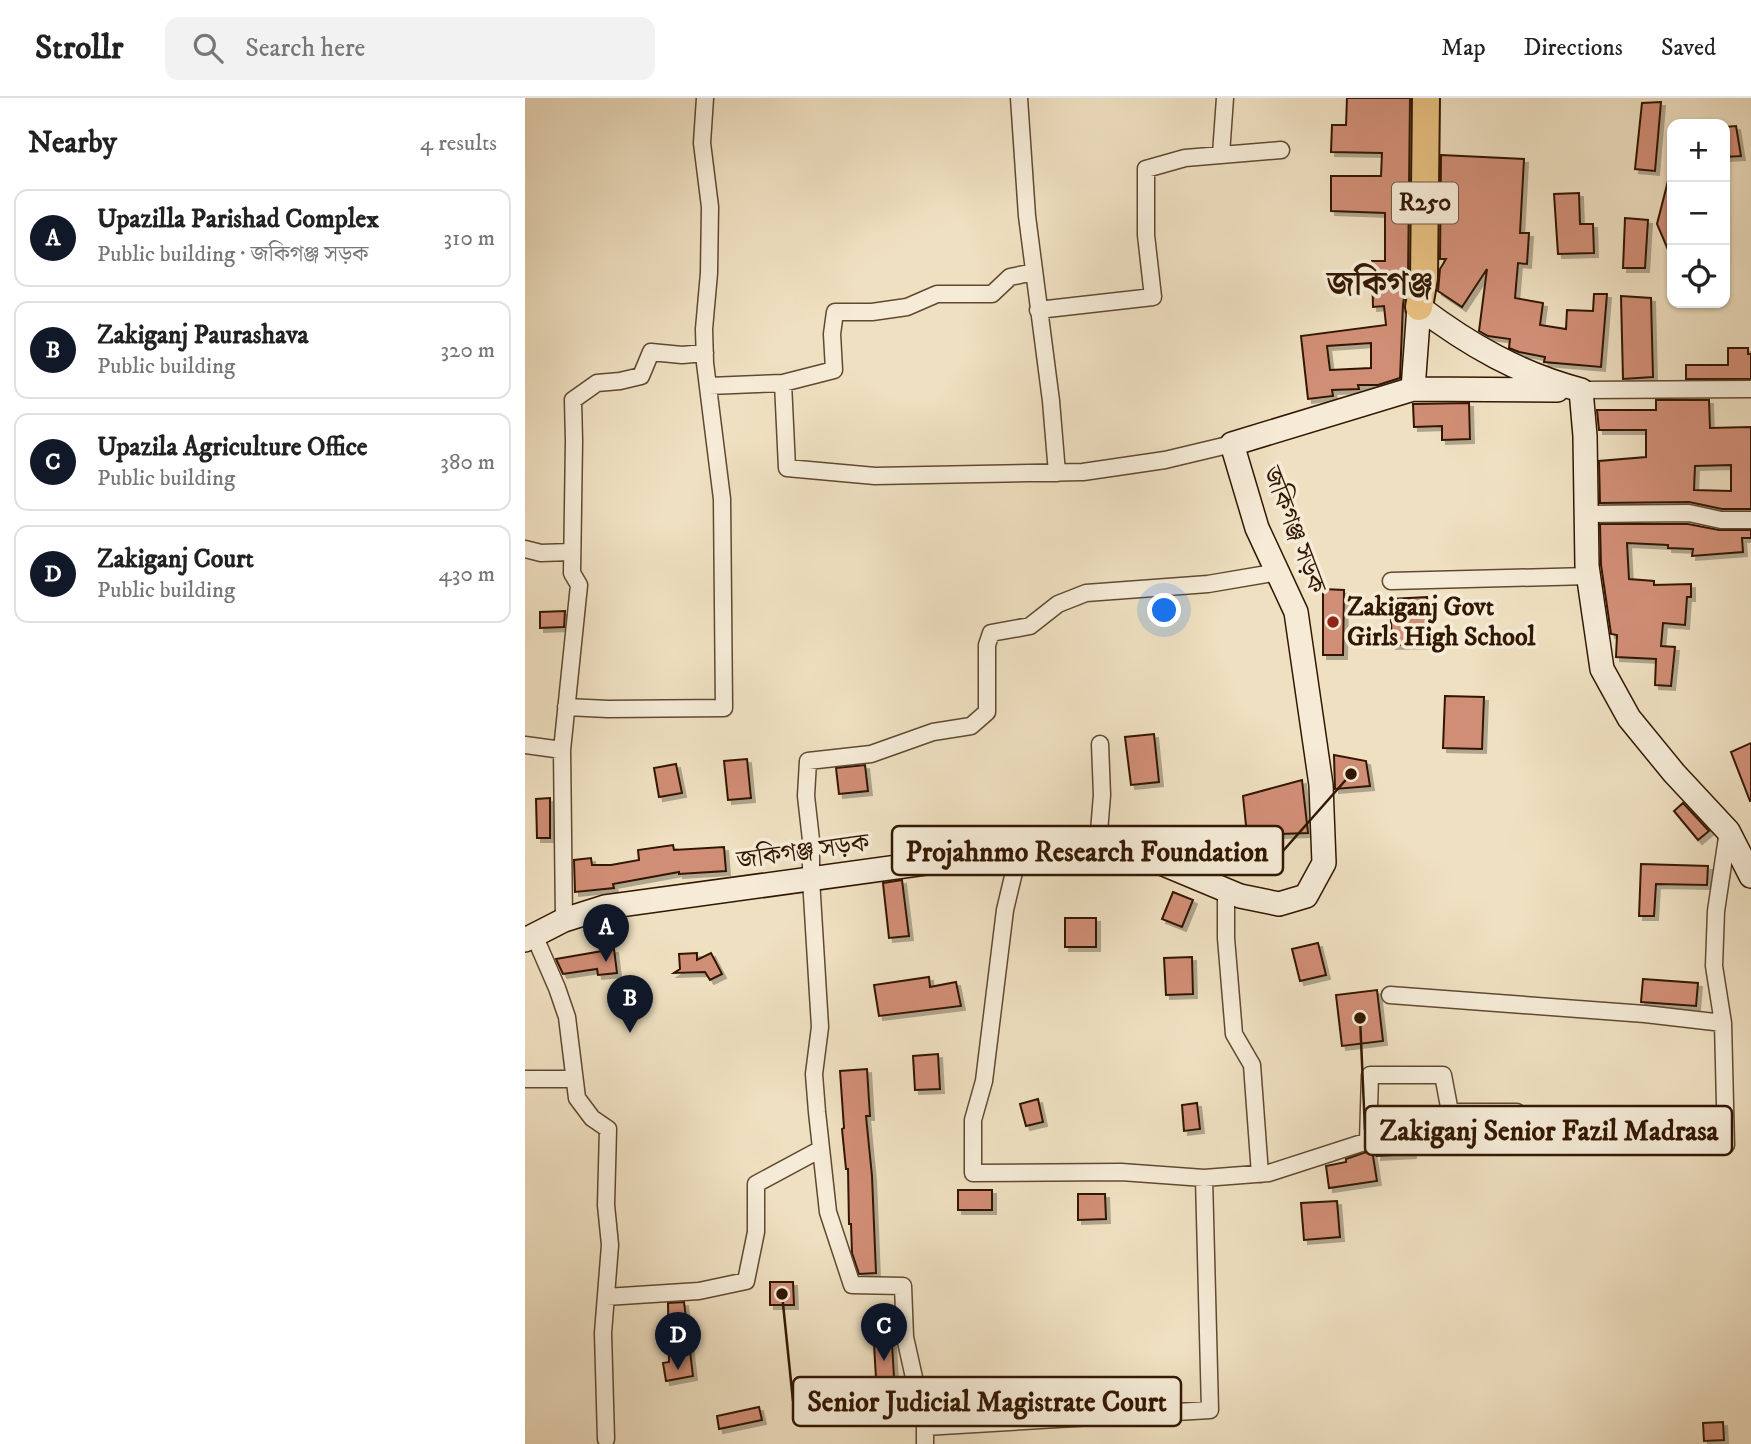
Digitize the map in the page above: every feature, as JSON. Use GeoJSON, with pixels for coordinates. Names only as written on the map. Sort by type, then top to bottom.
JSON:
{"type":"FeatureCollection","features":[{"type":"Feature","properties":{"kind":"main road","name":"R250"},"geometry":{"type":"LineString","coordinates":[[1419,307],[1424,278],[1426,98]]}},
{"type":"Feature","properties":{"kind":"main road"},"geometry":{"type":"LineString","coordinates":[[1413,389],[1419,307]]}},
{"type":"Feature","properties":{"kind":"main road"},"geometry":{"type":"LineString","coordinates":[[1419,307],[1451,331],[1518,369],[1581,390],[1589,576],[1602,669],[1629,718],[1727,831],[1751,876]]}},
{"type":"Feature","properties":{"kind":"main road","name":"জকিগঞ্জ সড়ক"},"geometry":{"type":"LineString","coordinates":[[529,938],[564,920],[605,907],[1058,845],[1113,843],[1240,896],[1279,904],[1306,896],[1324,863],[1321,785],[1297,611],[1257,528],[1232,444],[1413,389],[1581,390]]}},
{"type":"Feature","properties":{"kind":"street"},"geometry":{"type":"LineString","coordinates":[[566,707],[724,708],[722,499],[703,329],[709,273],[710,206],[702,143],[705,98]]}},
{"type":"Feature","properties":{"kind":"street"},"geometry":{"type":"LineString","coordinates":[[1019,98],[1027,216],[1051,401],[1057,473]]}},
{"type":"Feature","properties":{"kind":"street"},"geometry":{"type":"LineString","coordinates":[[1221,155],[1225,98]]}},
{"type":"Feature","properties":{"kind":"street"},"geometry":{"type":"LineString","coordinates":[[1038,310],[1153,297],[1146,235],[1146,169],[1185,158],[1281,150]]}},
{"type":"Feature","properties":{"kind":"street"},"geometry":{"type":"LineString","coordinates":[[709,386],[783,383],[834,370],[831,334],[835,312],[872,312],[907,307],[936,294],[992,294],[1010,277],[1034,272]]}},
{"type":"Feature","properties":{"kind":"street"},"geometry":{"type":"LineString","coordinates":[[564,920],[562,750],[579,585],[572,573],[571,552],[575,441],[573,400],[597,383],[641,376],[651,352],[682,355],[705,353]]}},
{"type":"Feature","properties":{"kind":"street"},"geometry":{"type":"LineString","coordinates":[[783,383],[787,468],[875,477],[1083,472],[1165,460],[1232,444]]}},
{"type":"Feature","properties":{"kind":"street"},"geometry":{"type":"LineString","coordinates":[[1581,390],[1751,389]]}},
{"type":"Feature","properties":{"kind":"street"},"geometry":{"type":"LineString","coordinates":[[1585,514],[1689,513],[1721,520],[1751,520]]}},
{"type":"Feature","properties":{"kind":"street"},"geometry":{"type":"LineString","coordinates":[[525,549],[541,553],[571,552]]}},
{"type":"Feature","properties":{"kind":"street"},"geometry":{"type":"LineString","coordinates":[[925,1444],[925,1427],[905,1337],[903,1286],[852,1285],[828,1212],[814,1074],[820,1027],[811,840],[806,796],[808,761],[871,754],[933,732],[971,726],[987,712],[987,645],[991,633],[1030,626],[1058,604],[1086,593],[1208,584],[1278,572]]}},
{"type":"Feature","properties":{"kind":"street"},"geometry":{"type":"LineString","coordinates":[[1391,581],[1589,576]]}},
{"type":"Feature","properties":{"kind":"street"},"geometry":{"type":"LineString","coordinates":[[1098,844],[1102,795],[1100,744]]}},
{"type":"Feature","properties":{"kind":"street"},"geometry":{"type":"LineString","coordinates":[[525,746],[562,750]]}},
{"type":"Feature","properties":{"kind":"street"},"geometry":{"type":"LineString","coordinates":[[1019,850],[1005,910],[984,1081],[973,1120],[973,1173],[1121,1172],[1204,1178],[1259,1174],[1311,1161],[1368,1141],[1370,1075],[1443,1075],[1450,1112],[1517,1112],[1549,1139],[1725,1145],[1723,1023],[1714,966],[1716,911],[1727,831]]}},
{"type":"Feature","properties":{"kind":"street"},"geometry":{"type":"LineString","coordinates":[[1226,890],[1226,938],[1234,1034],[1252,1066],[1259,1174]]}},
{"type":"Feature","properties":{"kind":"street"},"geometry":{"type":"LineString","coordinates":[[529,938],[557,988],[567,1017],[577,1098],[592,1118],[608,1129],[606,1205],[610,1245],[603,1333],[606,1439]]}},
{"type":"Feature","properties":{"kind":"street"},"geometry":{"type":"LineString","coordinates":[[1389,995],[1632,1013],[1723,1023]]}},
{"type":"Feature","properties":{"kind":"street"},"geometry":{"type":"LineString","coordinates":[[525,1079],[574,1079]]}},
{"type":"Feature","properties":{"kind":"street"},"geometry":{"type":"LineString","coordinates":[[606,1297],[699,1290],[746,1281],[756,1231],[756,1184],[821,1149]]}},
{"type":"Feature","properties":{"kind":"street"},"geometry":{"type":"LineString","coordinates":[[925,1427],[1210,1410],[1204,1178]]}},
{"type":"Feature","properties":{"kind":"building"},"geometry":{"type":"Polygon","coordinates":[[[1347,98],[1410,98],[1408,277],[1403,304],[1400,378],[1378,385],[1358,385],[1359,389],[1332,390],[1333,396],[1308,399],[1301,336],[1386,325],[1384,306],[1373,307],[1372,261],[1385,261],[1385,213],[1331,211],[1331,176],[1381,176],[1382,153],[1331,152],[1332,125],[1346,125],[1347,98]],[[1371,343],[1327,346],[1330,370],[1371,368],[1371,343]]]}},
{"type":"Feature","properties":{"kind":"building"},"geometry":{"type":"Polygon","coordinates":[[[1661,102],[1655,171],[1635,169],[1642,103],[1661,102]]]}},
{"type":"Feature","properties":{"kind":"building"},"geometry":{"type":"Polygon","coordinates":[[[1736,126],[1741,156],[1730,157],[1730,127],[1736,126]]]}},
{"type":"Feature","properties":{"kind":"building"},"geometry":{"type":"Polygon","coordinates":[[[1441,155],[1524,159],[1520,233],[1529,233],[1527,264],[1518,263],[1515,298],[1543,303],[1540,325],[1566,329],[1567,310],[1593,311],[1594,294],[1607,294],[1601,367],[1544,362],[1545,357],[1509,348],[1510,339],[1488,336],[1479,331],[1487,269],[1462,307],[1438,291],[1440,269],[1446,259],[1440,259],[1441,155]]]}},
{"type":"Feature","properties":{"kind":"building"},"geometry":{"type":"Polygon","coordinates":[[[1667,185],[1667,247],[1657,224],[1667,185]]]}},
{"type":"Feature","properties":{"kind":"building"},"geometry":{"type":"Polygon","coordinates":[[[1579,193],[1580,224],[1593,224],[1594,253],[1558,254],[1554,194],[1579,193]]]}},
{"type":"Feature","properties":{"kind":"building"},"geometry":{"type":"Polygon","coordinates":[[[1625,218],[1648,220],[1645,268],[1623,268],[1625,218]]]}},
{"type":"Feature","properties":{"kind":"building"},"geometry":{"type":"Polygon","coordinates":[[[1621,296],[1651,298],[1653,377],[1623,379],[1621,296]]]}},
{"type":"Feature","properties":{"kind":"building"},"geometry":{"type":"Polygon","coordinates":[[[1728,348],[1748,348],[1748,354],[1751,354],[1751,379],[1686,379],[1686,365],[1728,365],[1728,348]]]}},
{"type":"Feature","properties":{"kind":"building"},"geometry":{"type":"Polygon","coordinates":[[[1656,400],[1709,400],[1710,428],[1751,427],[1751,509],[1722,509],[1689,502],[1600,503],[1599,461],[1646,457],[1646,430],[1599,430],[1597,410],[1656,410],[1656,400]],[[1731,465],[1695,466],[1694,490],[1731,491],[1731,465]]]}},
{"type":"Feature","properties":{"kind":"building"},"geometry":{"type":"Polygon","coordinates":[[[1469,403],[1470,439],[1442,440],[1442,426],[1414,427],[1413,404],[1469,403]]]}},
{"type":"Feature","properties":{"kind":"building"},"geometry":{"type":"Polygon","coordinates":[[[1600,524],[1688,524],[1719,530],[1751,530],[1751,538],[1742,538],[1743,552],[1692,556],[1693,549],[1627,543],[1629,579],[1654,581],[1654,585],[1691,584],[1685,625],[1663,623],[1661,646],[1675,647],[1671,686],[1655,685],[1656,659],[1616,657],[1617,635],[1611,634],[1601,565],[1600,524]]]}},
{"type":"Feature","properties":{"kind":"building","name":"Zakiganj Govt Girls High School"},"geometry":{"type":"Polygon","coordinates":[[[1323,589],[1344,590],[1343,655],[1323,655],[1323,589]]]}},
{"type":"Feature","properties":{"kind":"building"},"geometry":{"type":"Polygon","coordinates":[[[1427,597],[1429,644],[1392,645],[1390,599],[1427,597]]]}},
{"type":"Feature","properties":{"kind":"building"},"geometry":{"type":"Polygon","coordinates":[[[565,611],[564,627],[540,628],[540,612],[565,611]]]}},
{"type":"Feature","properties":{"kind":"building"},"geometry":{"type":"Polygon","coordinates":[[[1445,696],[1484,697],[1482,749],[1443,748],[1445,696]]]}},
{"type":"Feature","properties":{"kind":"building"},"geometry":{"type":"Polygon","coordinates":[[[1154,734],[1159,782],[1131,785],[1125,737],[1154,734]]]}},
{"type":"Feature","properties":{"kind":"building"},"geometry":{"type":"Polygon","coordinates":[[[1751,743],[1751,801],[1750,801],[1731,752],[1751,743]]]}},
{"type":"Feature","properties":{"kind":"building"},"geometry":{"type":"Polygon","coordinates":[[[1334,755],[1366,761],[1370,786],[1335,789],[1334,755]]]}},
{"type":"Feature","properties":{"kind":"building"},"geometry":{"type":"Polygon","coordinates":[[[747,759],[751,798],[728,800],[724,761],[747,759]]]}},
{"type":"Feature","properties":{"kind":"building"},"geometry":{"type":"Polygon","coordinates":[[[676,764],[682,793],[659,797],[654,768],[676,764]]]}},
{"type":"Feature","properties":{"kind":"building"},"geometry":{"type":"Polygon","coordinates":[[[865,765],[868,791],[839,794],[836,768],[865,765]]]}},
{"type":"Feature","properties":{"kind":"building"},"geometry":{"type":"Polygon","coordinates":[[[1302,780],[1308,833],[1247,835],[1243,796],[1302,780]]]}},
{"type":"Feature","properties":{"kind":"building"},"geometry":{"type":"Polygon","coordinates":[[[550,798],[550,838],[537,838],[536,799],[550,798]]]}},
{"type":"Feature","properties":{"kind":"building"},"geometry":{"type":"Polygon","coordinates":[[[1683,803],[1709,831],[1698,840],[1674,811],[1683,803]]]}},
{"type":"Feature","properties":{"kind":"building"},"geometry":{"type":"Polygon","coordinates":[[[673,845],[674,850],[724,847],[726,871],[679,872],[613,884],[614,888],[575,892],[574,860],[591,858],[592,865],[611,865],[639,860],[638,850],[673,845]]]}},
{"type":"Feature","properties":{"kind":"building"},"geometry":{"type":"Polygon","coordinates":[[[1641,864],[1708,866],[1707,885],[1656,884],[1654,916],[1639,916],[1641,864]]]}},
{"type":"Feature","properties":{"kind":"building"},"geometry":{"type":"Polygon","coordinates":[[[902,880],[909,936],[889,938],[883,883],[902,880]]]}},
{"type":"Feature","properties":{"kind":"building"},"geometry":{"type":"Polygon","coordinates":[[[1173,892],[1193,900],[1182,927],[1162,919],[1173,892]]]}},
{"type":"Feature","properties":{"kind":"building"},"geometry":{"type":"Polygon","coordinates":[[[1065,918],[1096,918],[1096,947],[1065,947],[1065,918]]]}},
{"type":"Feature","properties":{"kind":"building"},"geometry":{"type":"Polygon","coordinates":[[[1318,943],[1326,975],[1300,981],[1292,949],[1318,943]]]}},
{"type":"Feature","properties":{"kind":"building"},"geometry":{"type":"Polygon","coordinates":[[[614,949],[617,973],[598,975],[597,969],[563,974],[556,959],[614,949]]]}},
{"type":"Feature","properties":{"kind":"building"},"geometry":{"type":"Polygon","coordinates":[[[697,953],[697,960],[711,953],[722,974],[710,980],[705,972],[674,973],[680,969],[679,954],[697,953]]]}},
{"type":"Feature","properties":{"kind":"building"},"geometry":{"type":"Polygon","coordinates":[[[1192,957],[1193,994],[1166,995],[1164,958],[1192,957]]]}},
{"type":"Feature","properties":{"kind":"building"},"geometry":{"type":"Polygon","coordinates":[[[929,977],[930,987],[956,982],[961,1006],[879,1016],[874,985],[929,977]]]}},
{"type":"Feature","properties":{"kind":"building"},"geometry":{"type":"Polygon","coordinates":[[[1643,979],[1698,983],[1696,1006],[1641,1002],[1643,979]]]}},
{"type":"Feature","properties":{"kind":"building"},"geometry":{"type":"Polygon","coordinates":[[[1377,990],[1383,1041],[1342,1046],[1336,995],[1377,990]]]}},
{"type":"Feature","properties":{"kind":"building"},"geometry":{"type":"Polygon","coordinates":[[[938,1054],[940,1089],[915,1090],[913,1056],[938,1054]]]}},
{"type":"Feature","properties":{"kind":"building"},"geometry":{"type":"Polygon","coordinates":[[[867,1069],[870,1116],[866,1116],[872,1176],[876,1273],[859,1274],[852,1253],[849,1224],[848,1169],[842,1129],[840,1071],[867,1069]]]}},
{"type":"Feature","properties":{"kind":"building"},"geometry":{"type":"Polygon","coordinates":[[[1038,1099],[1043,1122],[1026,1126],[1020,1104],[1038,1099]]]}},
{"type":"Feature","properties":{"kind":"building"},"geometry":{"type":"Polygon","coordinates":[[[1197,1103],[1200,1129],[1184,1131],[1182,1105],[1197,1103]]]}},
{"type":"Feature","properties":{"kind":"building"},"geometry":{"type":"Polygon","coordinates":[[[1411,1139],[1412,1154],[1377,1156],[1379,1141],[1411,1139]]]}},
{"type":"Feature","properties":{"kind":"building"},"geometry":{"type":"Polygon","coordinates":[[[1372,1150],[1377,1181],[1329,1188],[1326,1166],[1346,1162],[1346,1159],[1372,1150]]]}},
{"type":"Feature","properties":{"kind":"building"},"geometry":{"type":"Polygon","coordinates":[[[958,1190],[992,1190],[992,1210],[958,1210],[958,1190]]]}},
{"type":"Feature","properties":{"kind":"building"},"geometry":{"type":"Polygon","coordinates":[[[1078,1194],[1105,1194],[1106,1219],[1078,1220],[1078,1194]]]}},
{"type":"Feature","properties":{"kind":"building"},"geometry":{"type":"Polygon","coordinates":[[[1337,1201],[1340,1237],[1304,1240],[1301,1203],[1337,1201]]]}},
{"type":"Feature","properties":{"kind":"building"},"geometry":{"type":"Polygon","coordinates":[[[770,1282],[793,1282],[794,1305],[770,1305],[770,1282]]]}},
{"type":"Feature","properties":{"kind":"building"},"geometry":{"type":"Polygon","coordinates":[[[684,1302],[693,1376],[666,1381],[663,1363],[669,1362],[668,1303],[684,1302]]]}},
{"type":"Feature","properties":{"kind":"building"},"geometry":{"type":"Polygon","coordinates":[[[892,1343],[894,1377],[876,1378],[874,1344],[892,1343]]]}},
{"type":"Feature","properties":{"kind":"building"},"geometry":{"type":"Polygon","coordinates":[[[759,1407],[762,1420],[719,1429],[717,1416],[759,1407]]]}},
{"type":"Feature","properties":{"kind":"building"},"geometry":{"type":"Polygon","coordinates":[[[1723,1422],[1724,1440],[1704,1441],[1703,1423],[1723,1422]]]}},
{"type":"Feature","properties":{"kind":"place","name":"Zakiganj Govt Girls High School"},"geometry":{"type":"Point","coordinates":[1333,622]}},
{"type":"Feature","properties":{"kind":"place","name":"Projahnmo Research Foundation"},"geometry":{"type":"Point","coordinates":[1351,774]}},
{"type":"Feature","properties":{"kind":"place","name":"Upazilla Parishad Complex"},"geometry":{"type":"Point","coordinates":[606,962]}},
{"type":"Feature","properties":{"kind":"place","name":"Zakiganj Senior Fazil Madrasa"},"geometry":{"type":"Point","coordinates":[1360,1018]}},
{"type":"Feature","properties":{"kind":"place","name":"Zakiganj Paurashava"},"geometry":{"type":"Point","coordinates":[630,1033]}},
{"type":"Feature","properties":{"kind":"place","name":"Senior Judicial Magistrate Court"},"geometry":{"type":"Point","coordinates":[782,1294]}},
{"type":"Feature","properties":{"kind":"place","name":"Upazila Agriculture Office"},"geometry":{"type":"Point","coordinates":[884,1361]}},
{"type":"Feature","properties":{"kind":"place","name":"Zakiganj Court"},"geometry":{"type":"Point","coordinates":[678,1370]}},
{"type":"Feature","properties":{"kind":"district","name":"জকিগঞ্জ"},"geometry":{"type":"Point","coordinates":[1380,284]}}]}
